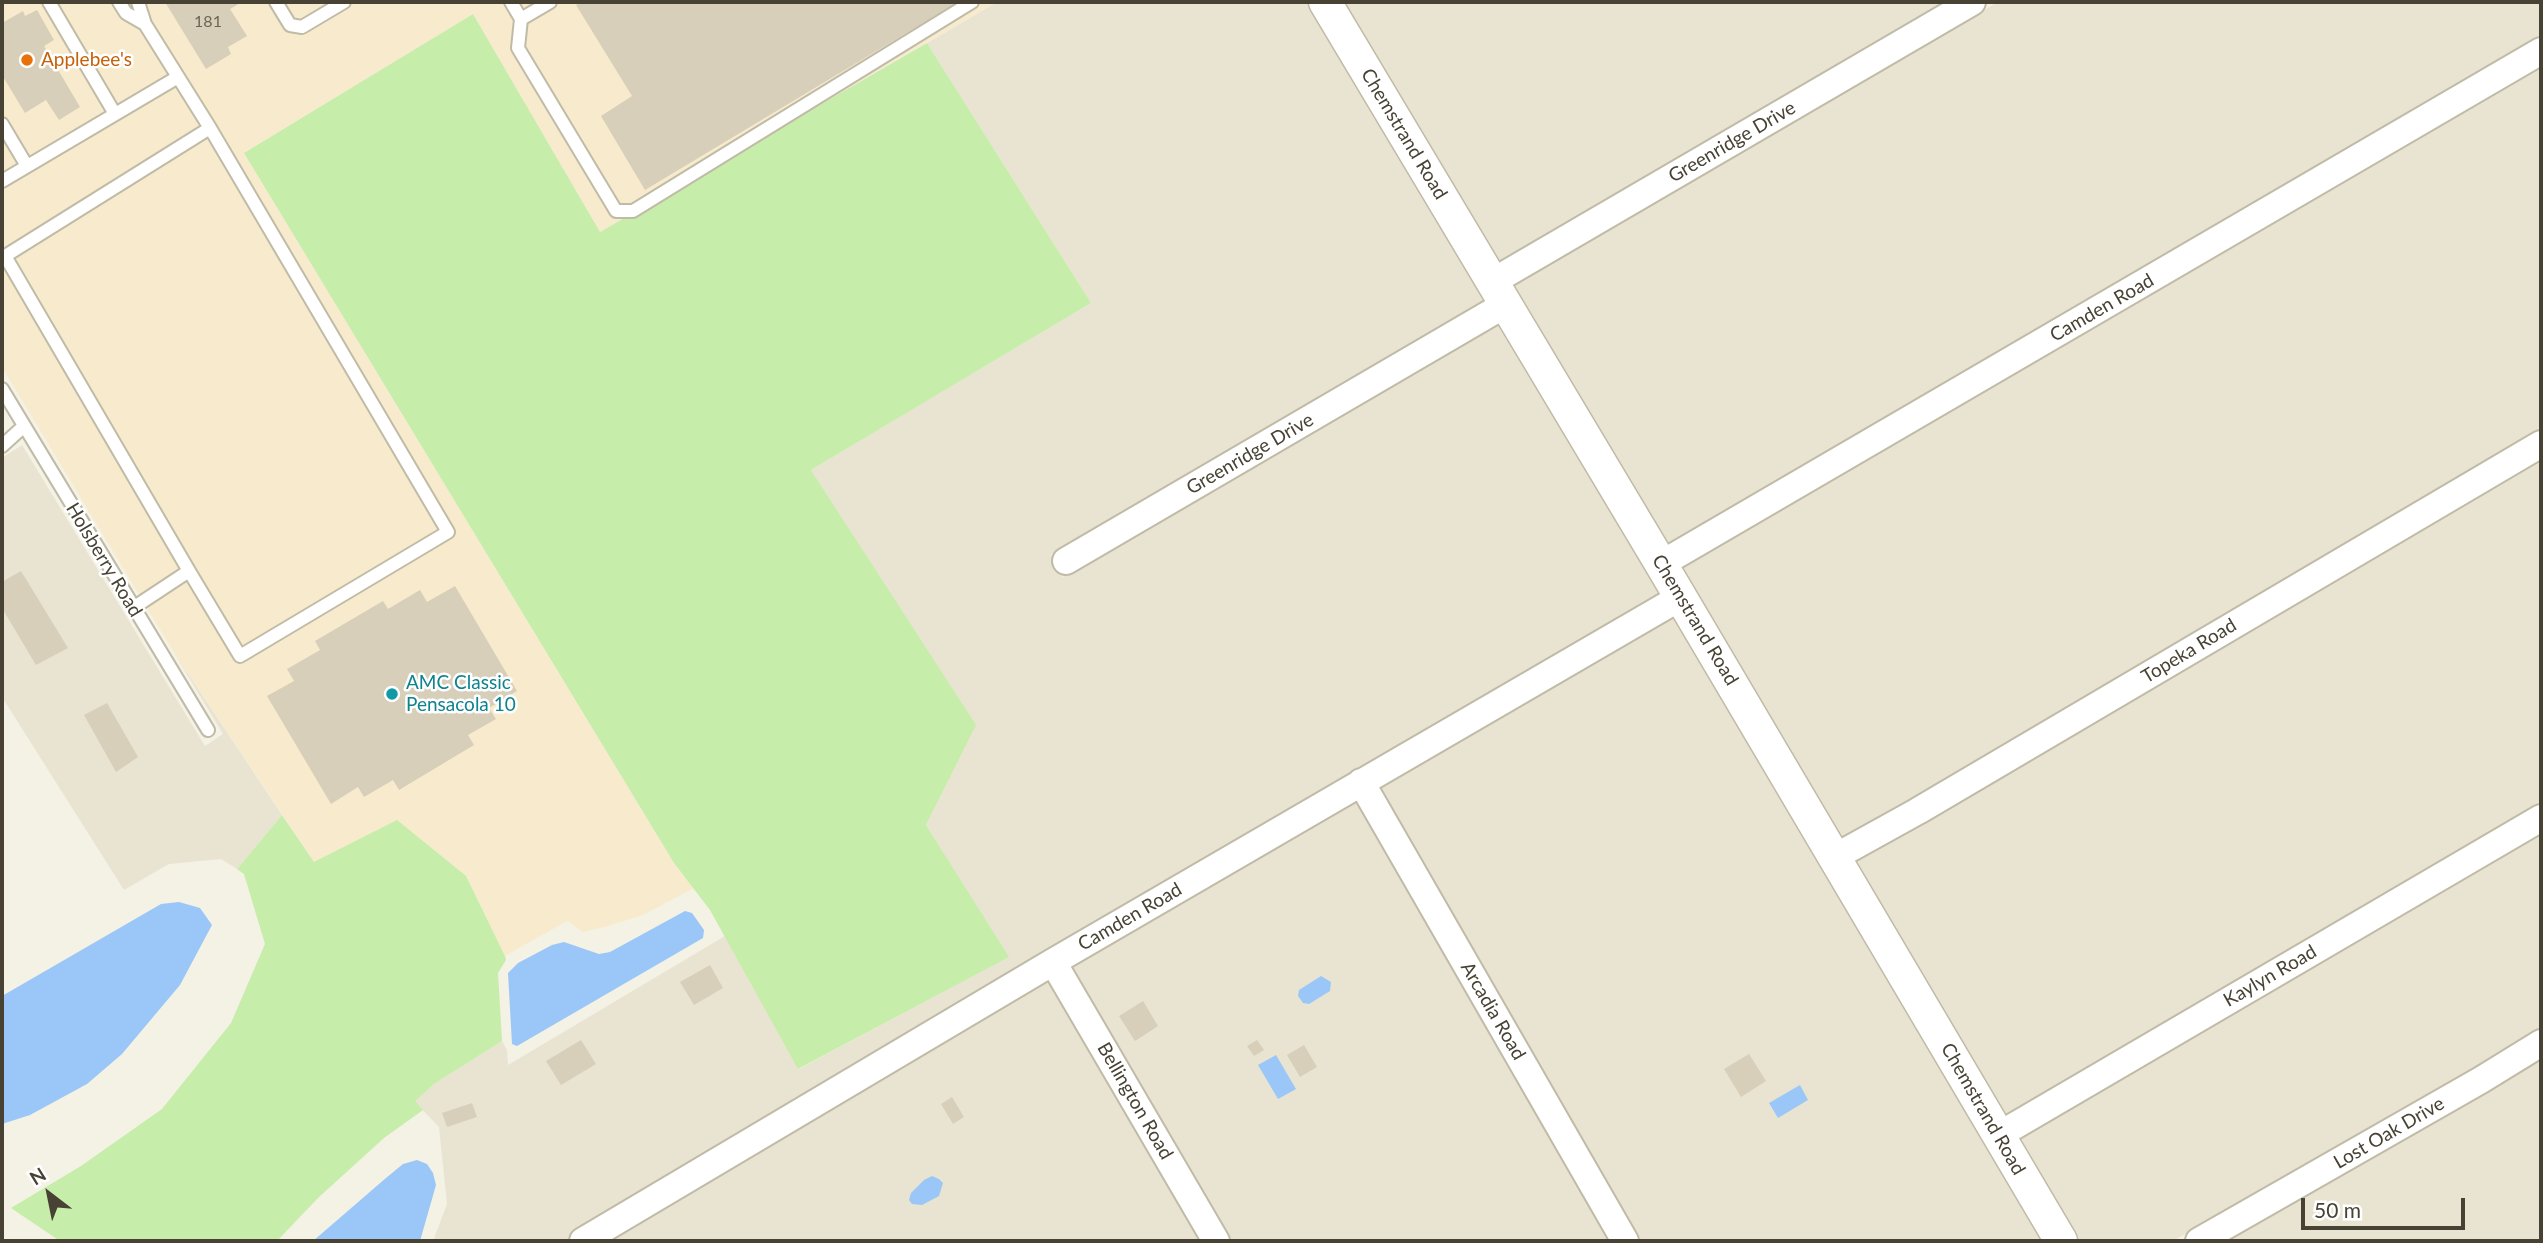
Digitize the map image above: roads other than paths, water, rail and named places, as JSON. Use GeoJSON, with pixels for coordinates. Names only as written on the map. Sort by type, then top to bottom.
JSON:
{"type":"FeatureCollection","features":[{"type":"Feature","properties":{"kind":"street","name":"Chemstrand Road"},"geometry":{"type":"LineString","coordinates":[[1325,2],[1681,597],[2061,1241]]}},
{"type":"Feature","properties":{"kind":"street","name":"Greenridge Drive"},"geometry":{"type":"LineString","coordinates":[[1066,561],[1972,2]]}},
{"type":"Feature","properties":{"kind":"street","name":"Camden Road"},"geometry":{"type":"LineString","coordinates":[[1661,564],[2541,51]]}},
{"type":"Feature","properties":{"kind":"street","name":"Topeka Road"},"geometry":{"type":"LineString","coordinates":[[1835,857],[1918,811],[2541,444]]}},
{"type":"Feature","properties":{"kind":"street","name":"Camden Road"},"geometry":{"type":"LineString","coordinates":[[583,1241],[1054,962],[1681,597]]}},
{"type":"Feature","properties":{"kind":"street","name":"Arcadia Road"},"geometry":{"type":"LineString","coordinates":[[1361,782],[1625,1241]]}},
{"type":"Feature","properties":{"kind":"street","name":"Kaylyn Road"},"geometry":{"type":"LineString","coordinates":[[1999,1135],[2541,818]]}},
{"type":"Feature","properties":{"kind":"street","name":"Bellington Road"},"geometry":{"type":"LineString","coordinates":[[1054,962],[1216,1241]]}},
{"type":"Feature","properties":{"kind":"street","name":"Lost Oak Drive"},"geometry":{"type":"LineString","coordinates":[[2199,1241],[2541,1043]]}},
{"type":"Feature","properties":{"kind":"lane"},"geometry":{"type":"LineString","coordinates":[[50,2],[115,114]]}},
{"type":"Feature","properties":{"kind":"lane"},"geometry":{"type":"LineString","coordinates":[[119,2],[126,13],[145,24]]}},
{"type":"Feature","properties":{"kind":"lane"},"geometry":{"type":"LineString","coordinates":[[138,2],[145,24],[210,128],[448,532],[240,656],[3,257],[210,128]]}},
{"type":"Feature","properties":{"kind":"lane"},"geometry":{"type":"LineString","coordinates":[[276,2],[290,25],[302,27],[344,2]]}},
{"type":"Feature","properties":{"kind":"lane"},"geometry":{"type":"LineString","coordinates":[[511,2],[521,19],[518,48],[616,211],[633,211],[972,2]]}},
{"type":"Feature","properties":{"kind":"lane"},"geometry":{"type":"LineString","coordinates":[[521,19],[550,2]]}},
{"type":"Feature","properties":{"kind":"lane"},"geometry":{"type":"LineString","coordinates":[[2,181],[178,77]]}},
{"type":"Feature","properties":{"kind":"lane"},"geometry":{"type":"LineString","coordinates":[[2,124],[27,166]]}},
{"type":"Feature","properties":{"kind":"lane","name":"Holsberry Road"},"geometry":{"type":"LineString","coordinates":[[2,389],[208,730]]}},
{"type":"Feature","properties":{"kind":"lane"},"geometry":{"type":"LineString","coordinates":[[2,446],[24,426]]}},
{"type":"Feature","properties":{"kind":"lane"},"geometry":{"type":"LineString","coordinates":[[133,608],[188,571]]}},
{"type":"Feature","properties":{"kind":"water"},"geometry":{"type":"Polygon","coordinates":[[[179,902],[200,908],[212,925],[180,985],[122,1054],[87,1084],[30,1115],[2,1124],[2,996],[161,904],[179,902]]]}},
{"type":"Feature","properties":{"kind":"water"},"geometry":{"type":"Polygon","coordinates":[[[685,911],[692,913],[704,930],[703,938],[517,1046],[512,1044],[508,973],[518,963],[552,945],[564,942],[599,954],[610,952],[685,911]]]}},
{"type":"Feature","properties":{"kind":"water"},"geometry":{"type":"Polygon","coordinates":[[[1321,976],[1331,982],[1330,991],[1309,1004],[1303,1003],[1298,996],[1299,990],[1321,976]]]}},
{"type":"Feature","properties":{"kind":"water"},"geometry":{"type":"Polygon","coordinates":[[[1276,1055],[1296,1089],[1278,1099],[1258,1065],[1276,1055]]]}},
{"type":"Feature","properties":{"kind":"water"},"geometry":{"type":"Polygon","coordinates":[[[1800,1085],[1808,1100],[1778,1118],[1769,1103],[1800,1085]]]}},
{"type":"Feature","properties":{"kind":"water"},"geometry":{"type":"Polygon","coordinates":[[[417,1160],[427,1164],[436,1185],[420,1241],[313,1241],[403,1164],[417,1160]]]}},
{"type":"Feature","properties":{"kind":"water"},"geometry":{"type":"Polygon","coordinates":[[[932,1176],[943,1183],[939,1196],[922,1205],[912,1204],[909,1200],[911,1193],[932,1176]]]}},
{"type":"Feature","properties":{"kind":"place","name":"Applebee's"},"geometry":{"type":"Point","coordinates":[27,60]}},
{"type":"Feature","properties":{"kind":"place","name":"AMC Classic Pensacola 10"},"geometry":{"type":"Point","coordinates":[392,694]}}]}
